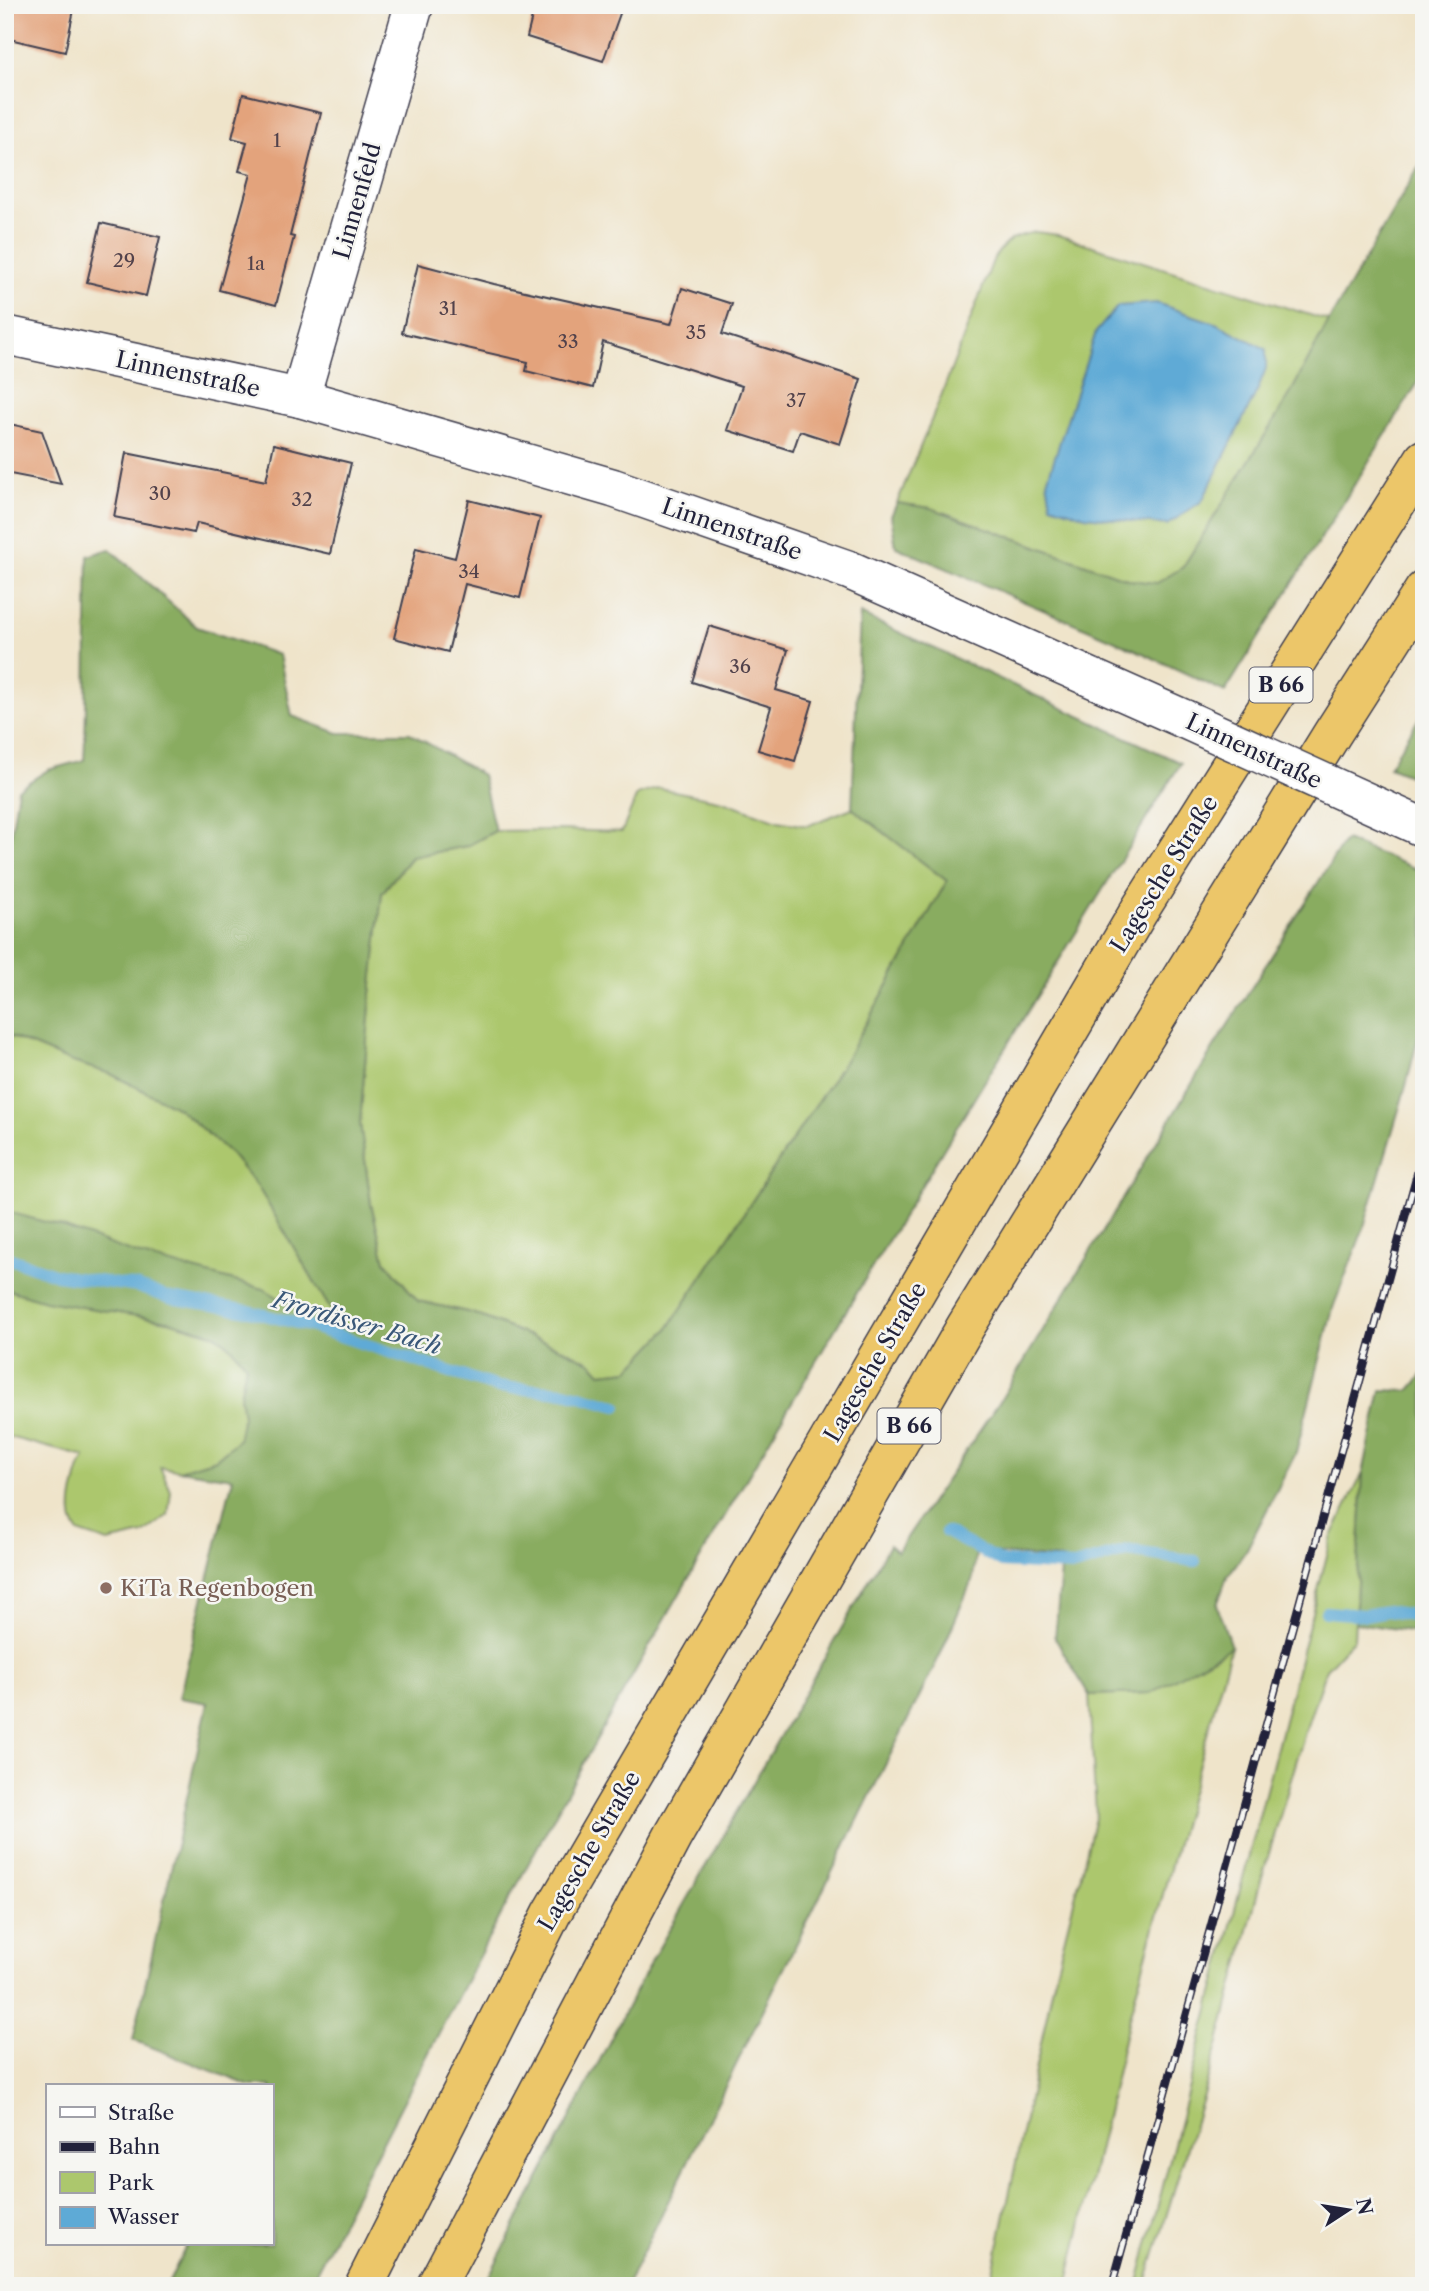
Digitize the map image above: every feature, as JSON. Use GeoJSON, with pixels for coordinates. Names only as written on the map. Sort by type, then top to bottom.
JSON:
{"type":"FeatureCollection","features":[{"type":"Feature","properties":{"kind":"highway","name":"Lagesche Straße"},"geometry":{"type":"LineString","coordinates":[[364,2286],[552,1913],[1139,911],[1424,459]]}},
{"type":"Feature","properties":{"kind":"highway","name":"B 66"},"geometry":{"type":"LineString","coordinates":[[436,2286],[674,1836],[966,1326],[1424,590]]}},
{"type":"Feature","properties":{"kind":"street","name":"Linnenfeld"},"geometry":{"type":"LineString","coordinates":[[300,398],[414,5]]}},
{"type":"Feature","properties":{"kind":"street","name":"Linnenstraße"},"geometry":{"type":"LineString","coordinates":[[5,335],[300,398],[613,488],[849,570],[1424,828]]}},
{"type":"Feature","properties":{"kind":"green space"},"geometry":{"type":"Polygon","coordinates":[[[1424,158],[1424,373],[1225,692],[1134,649],[896,547],[891,516],[897,503],[931,508],[1130,580],[1157,583],[1183,567],[1287,400],[1329,321],[1424,158]]]}},
{"type":"Feature","properties":{"kind":"green space"},"geometry":{"type":"Polygon","coordinates":[[[1036,232],[1058,235],[1329,321],[1287,400],[1183,567],[1157,584],[1130,580],[931,508],[897,503],[994,258],[1012,239],[1036,232]]]}},
{"type":"Feature","properties":{"kind":"green space"},"geometry":{"type":"Polygon","coordinates":[[[110,549],[197,627],[279,655],[292,716],[338,733],[410,733],[482,775],[495,831],[467,846],[411,857],[382,893],[360,1123],[371,1204],[385,1261],[418,1301],[472,1313],[567,1351],[592,1363],[601,1373],[629,1370],[667,1330],[846,1059],[947,881],[852,808],[860,614],[1181,763],[913,1199],[653,1640],[434,2041],[309,2286],[167,2286],[186,2246],[273,2246],[273,2084],[245,2084],[133,2040],[208,1703],[179,1698],[233,1478],[179,1470],[216,1459],[238,1440],[243,1416],[240,1396],[246,1365],[233,1349],[216,1335],[168,1321],[45,1301],[5,1289],[5,1211],[60,1226],[142,1256],[264,1289],[287,1303],[339,1324],[258,1187],[231,1154],[178,1108],[111,1074],[70,1061],[5,1034],[5,941],[8,927],[10,841],[18,789],[48,770],[84,760],[88,556],[110,549]]]}},
{"type":"Feature","properties":{"kind":"green space"},"geometry":{"type":"Polygon","coordinates":[[[1424,710],[1424,781],[1389,767],[1424,710]]]}},
{"type":"Feature","properties":{"kind":"green space"},"geometry":{"type":"Polygon","coordinates":[[[659,788],[723,801],[778,821],[807,826],[852,808],[947,881],[846,1059],[667,1330],[629,1370],[601,1373],[592,1363],[567,1351],[472,1313],[418,1301],[385,1261],[371,1204],[360,1123],[371,994],[382,893],[411,857],[467,846],[495,831],[622,832],[637,795],[659,788]]]}},
{"type":"Feature","properties":{"kind":"green space"},"geometry":{"type":"Polygon","coordinates":[[[1345,840],[1424,872],[1424,1014],[1406,1086],[1363,1230],[1333,1308],[1296,1453],[1247,1549],[1227,1577],[1217,1605],[1231,1647],[1150,1693],[1089,1695],[1055,1638],[1062,1559],[976,1552],[973,1578],[941,1653],[626,2286],[484,2286],[644,1974],[889,1545],[897,1552],[1000,1401],[1219,1039],[1345,840]]]}},
{"type":"Feature","properties":{"kind":"green space"},"geometry":{"type":"Polygon","coordinates":[[[5,1034],[70,1061],[111,1074],[178,1108],[231,1154],[258,1187],[340,1325],[234,1478],[160,1467],[171,1491],[168,1515],[143,1534],[108,1542],[78,1532],[73,1519],[72,1502],[77,1477],[85,1457],[5,1436],[5,1034]]]}},
{"type":"Feature","properties":{"kind":"green space"},"geometry":{"type":"Polygon","coordinates":[[[1424,1373],[1424,1633],[1355,1623],[1363,1473],[1381,1390],[1409,1391],[1424,1373]]]}},
{"type":"Feature","properties":{"kind":"green space"},"geometry":{"type":"Polygon","coordinates":[[[1363,1473],[1354,1639],[1326,1669],[1259,1887],[1219,2042],[1145,2286],[1137,2286],[1332,1536],[1363,1473]]]}},
{"type":"Feature","properties":{"kind":"green space"},"geometry":{"type":"Polygon","coordinates":[[[1231,1647],[1129,2018],[1067,2286],[990,2286],[1055,1976],[1096,1814],[1089,1695],[1150,1693],[1231,1647]]]}},
{"type":"Feature","properties":{"kind":"water"},"geometry":{"type":"Polygon","coordinates":[[[1156,303],[1218,324],[1266,349],[1266,368],[1258,389],[1202,501],[1167,525],[1085,516],[1051,505],[1047,481],[1096,332],[1118,306],[1156,303]]]}},
{"type":"Feature","properties":{"kind":"building"},"geometry":{"type":"Polygon","coordinates":[[[5,5],[75,5],[65,52],[5,38],[5,5]]]}},
{"type":"Feature","properties":{"kind":"building"},"geometry":{"type":"Polygon","coordinates":[[[535,5],[623,5],[603,61],[527,37],[535,5]]]}},
{"type":"Feature","properties":{"kind":"building"},"geometry":{"type":"Polygon","coordinates":[[[243,94],[321,113],[290,236],[294,237],[276,305],[219,290],[251,174],[239,171],[247,142],[232,138],[243,94]]]}},
{"type":"Feature","properties":{"kind":"building"},"geometry":{"type":"Polygon","coordinates":[[[101,223],[160,237],[146,296],[87,282],[101,223]]]}},
{"type":"Feature","properties":{"kind":"building"},"geometry":{"type":"Polygon","coordinates":[[[418,264],[671,324],[682,288],[732,304],[722,334],[861,379],[840,444],[800,431],[793,451],[727,430],[742,386],[603,342],[593,388],[526,371],[528,362],[402,333],[418,264]]]}},
{"type":"Feature","properties":{"kind":"building"},"geometry":{"type":"Polygon","coordinates":[[[5,423],[42,431],[61,484],[5,473],[5,423]]]}},
{"type":"Feature","properties":{"kind":"building"},"geometry":{"type":"Polygon","coordinates":[[[274,444],[351,463],[330,554],[197,523],[194,533],[114,517],[126,453],[266,481],[274,444]]]}},
{"type":"Feature","properties":{"kind":"building"},"geometry":{"type":"Polygon","coordinates":[[[469,500],[540,518],[520,598],[465,584],[448,652],[394,638],[416,548],[455,558],[469,500]]]}},
{"type":"Feature","properties":{"kind":"building"},"geometry":{"type":"Polygon","coordinates":[[[709,626],[788,650],[776,690],[813,701],[795,761],[758,750],[771,707],[692,682],[709,626]]]}},
{"type":"Feature","properties":{"kind":"waterway","name":"Frordisser Bach"},"geometry":{"type":"LineString","coordinates":[[5,1257],[57,1275],[138,1287],[170,1298],[249,1311],[312,1327],[497,1387],[565,1392],[617,1406]]}},
{"type":"Feature","properties":{"kind":"waterway","name":"Frordisser Bach"},"geometry":{"type":"LineString","coordinates":[[946,1532],[1002,1562],[1074,1566],[1128,1551],[1195,1561]]}},
{"type":"Feature","properties":{"kind":"waterway","name":"Frordisser Bach"},"geometry":{"type":"LineString","coordinates":[[1326,1612],[1365,1615],[1387,1611],[1424,1617]]}},
{"type":"Feature","properties":{"kind":"railway"},"geometry":{"type":"LineString","coordinates":[[1112,2286],[1424,1148]]}},
{"type":"Feature","properties":{"kind":"place","name":"KiTa Regenbogen"},"geometry":{"type":"Point","coordinates":[106,1588]}}]}
